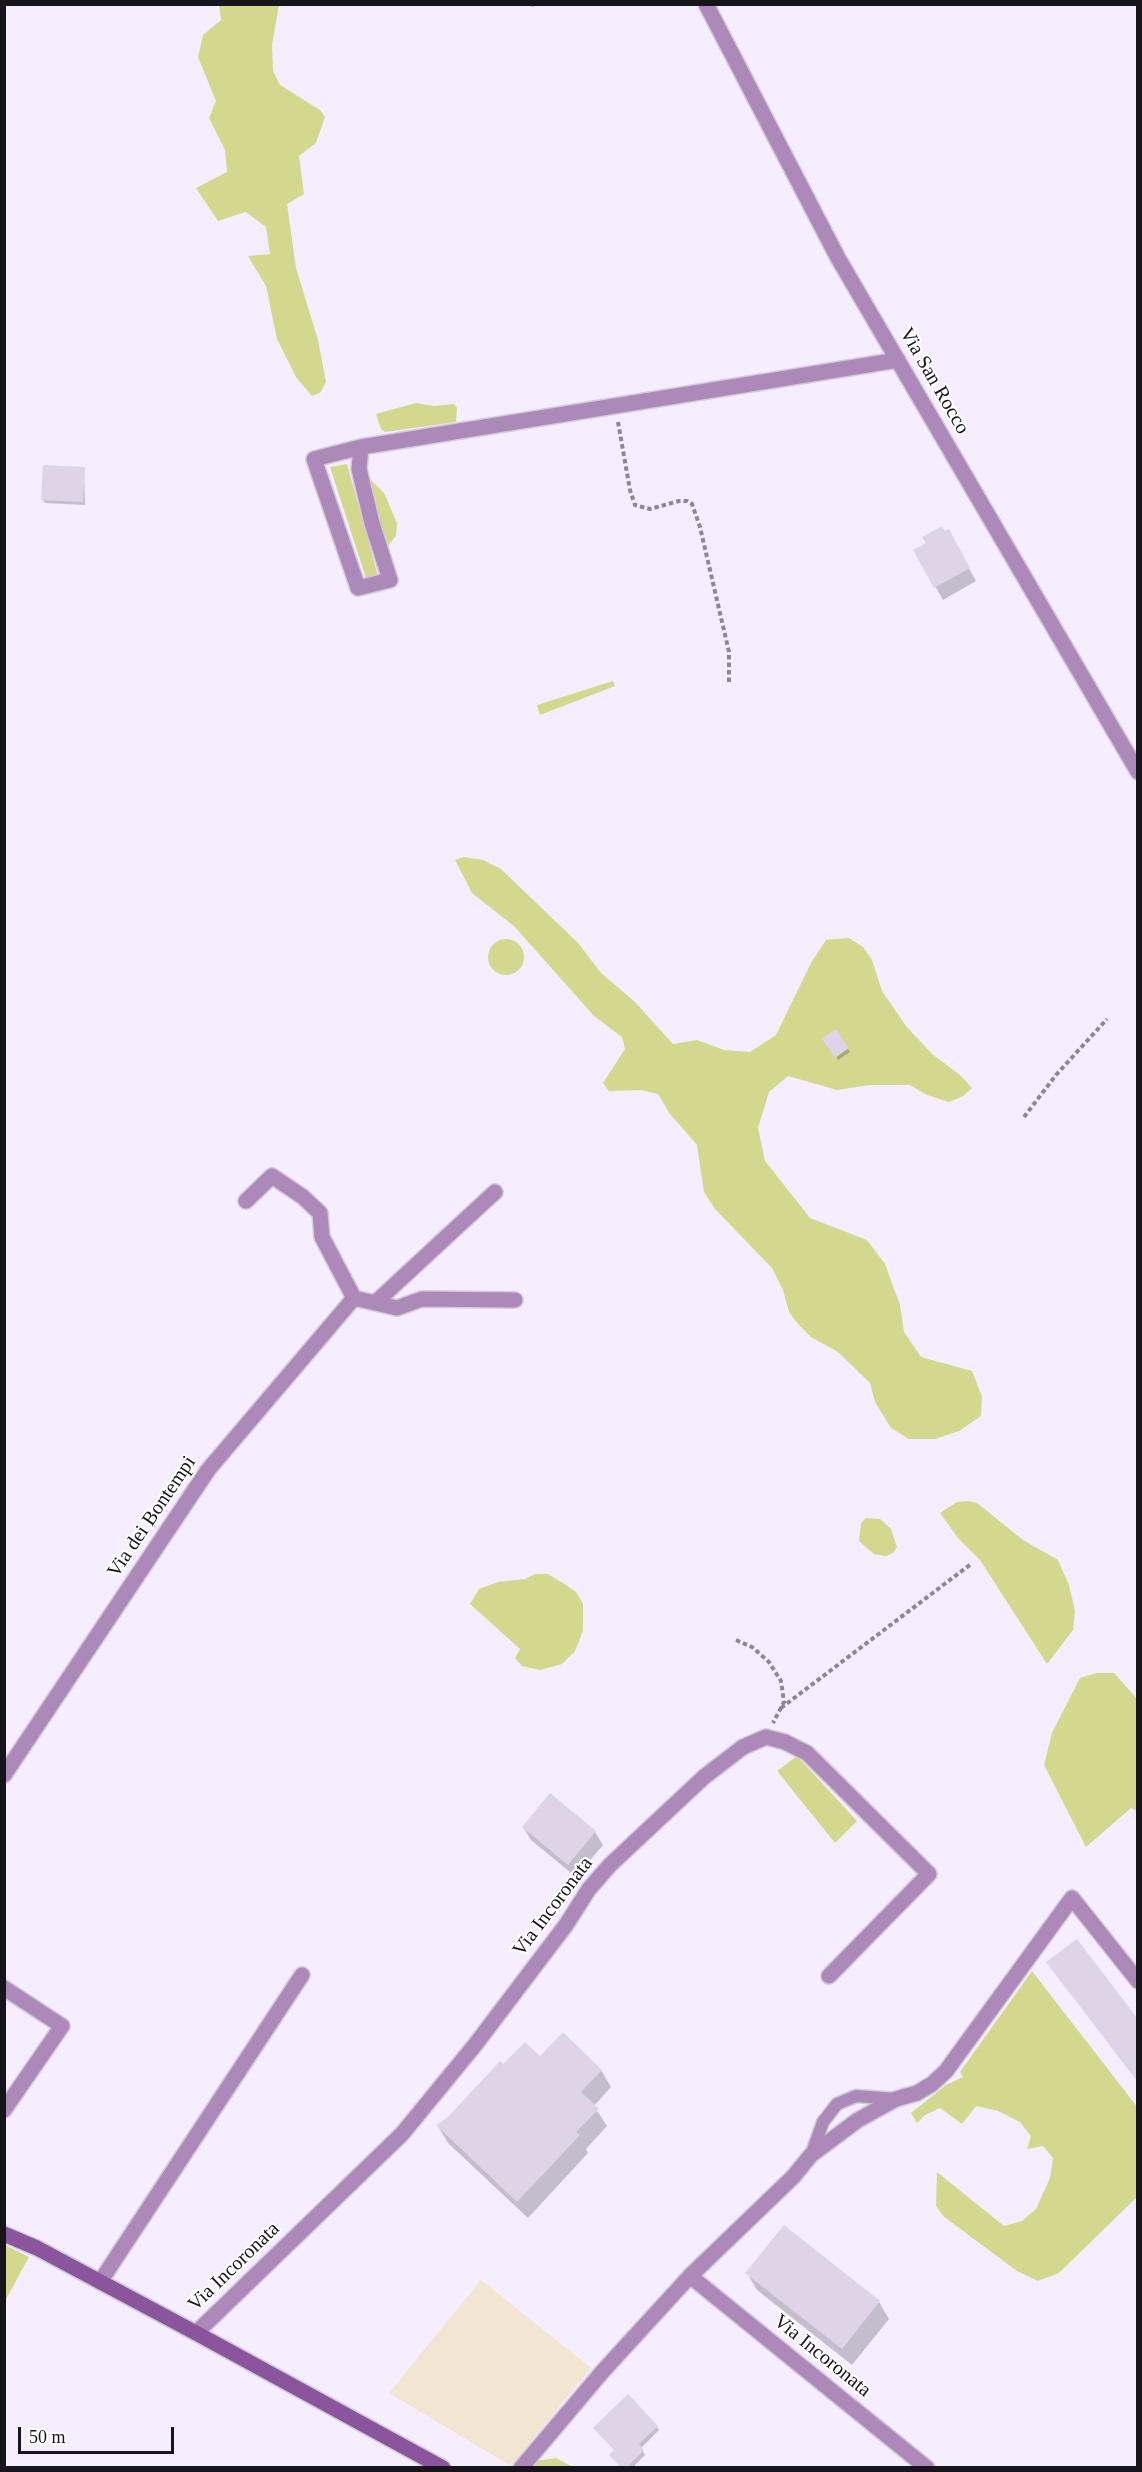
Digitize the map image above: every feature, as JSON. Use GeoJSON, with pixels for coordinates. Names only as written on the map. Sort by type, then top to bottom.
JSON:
{"type":"FeatureCollection","features":[{"type":"Feature","properties":{"kind":"main road","name":"Via Incoronata"},"geometry":{"type":"LineString","coordinates":[[4,2234],[196,2333],[443,2468]]}},
{"type":"Feature","properties":{"kind":"street","name":"Via San Rocco"},"geometry":{"type":"LineString","coordinates":[[706,4],[838,258],[1137,772]]}},
{"type":"Feature","properties":{"kind":"street"},"geometry":{"type":"LineString","coordinates":[[361,447],[359,469],[372,523],[390,580],[358,588],[314,459],[361,447],[898,360]]}},
{"type":"Feature","properties":{"kind":"street"},"geometry":{"type":"LineString","coordinates":[[246,1201],[272,1176],[303,1197],[320,1213],[322,1237],[354,1298],[397,1308],[422,1299],[515,1300]]}},
{"type":"Feature","properties":{"kind":"street"},"geometry":{"type":"LineString","coordinates":[[375,1303],[495,1192]]}},
{"type":"Feature","properties":{"kind":"street","name":"Via dei Bontempi"},"geometry":{"type":"LineString","coordinates":[[4,1775],[208,1470],[354,1298]]}},
{"type":"Feature","properties":{"kind":"street"},"geometry":{"type":"LineString","coordinates":[[766,1737],[785,1742],[807,1753],[929,1874],[829,1976]]}},
{"type":"Feature","properties":{"kind":"street","name":"Via Incoronata"},"geometry":{"type":"LineString","coordinates":[[196,2333],[402,2134],[502,2010],[567,1925],[589,1889],[610,1865],[704,1778],[743,1747],[766,1737]]}},
{"type":"Feature","properties":{"kind":"street"},"geometry":{"type":"LineString","coordinates":[[521,2468],[603,2371],[690,2276],[793,2177],[811,2156],[858,2120],[896,2099],[932,2084],[946,2071],[1072,1898],[1137,1981]]}},
{"type":"Feature","properties":{"kind":"street"},"geometry":{"type":"LineString","coordinates":[[100,2282],[302,1975]]}},
{"type":"Feature","properties":{"kind":"street"},"geometry":{"type":"LineString","coordinates":[[4,1988],[62,2026],[4,2110]]}},
{"type":"Feature","properties":{"kind":"street","name":"Via Incoronata"},"geometry":{"type":"LineString","coordinates":[[690,2276],[927,2468]]}},
{"type":"Feature","properties":{"kind":"lane"},"geometry":{"type":"LineString","coordinates":[[811,2156],[823,2122],[837,2104],[856,2096],[896,2099]]}},
{"type":"Feature","properties":{"kind":"path"},"geometry":{"type":"LineString","coordinates":[[530,4],[537,6]]}},
{"type":"Feature","properties":{"kind":"path"},"geometry":{"type":"LineString","coordinates":[[616,406],[630,490],[635,505],[650,509],[679,501],[692,504],[700,527],[729,652],[729,683]]}},
{"type":"Feature","properties":{"kind":"path"},"geometry":{"type":"LineString","coordinates":[[1024,1117],[1056,1074],[1107,1019]]}},
{"type":"Feature","properties":{"kind":"path"},"geometry":{"type":"LineString","coordinates":[[781,1708],[970,1564]]}},
{"type":"Feature","properties":{"kind":"path"},"geometry":{"type":"LineString","coordinates":[[736,1640],[752,1647],[769,1662],[781,1681],[784,1702],[766,1737]]}},
{"type":"Feature","properties":{"kind":"shaded area"},"geometry":{"type":"Polygon","coordinates":[[[481,2280],[591,2368],[511,2466],[389,2393],[481,2280]]]}},
{"type":"Feature","properties":{"kind":"green space"},"geometry":{"type":"Polygon","coordinates":[[[219,5],[279,5],[272,45],[273,71],[280,85],[320,110],[325,117],[316,143],[299,156],[304,194],[287,204],[296,268],[318,340],[326,382],[320,393],[312,396],[296,377],[277,339],[266,286],[248,256],[270,254],[266,227],[246,212],[218,221],[196,188],[227,172],[225,150],[209,118],[216,101],[198,57],[203,35],[221,20],[219,5]]]}},
{"type":"Feature","properties":{"kind":"green space"},"geometry":{"type":"Polygon","coordinates":[[[416,403],[434,406],[454,404],[457,408],[456,422],[385,432],[381,429],[376,414],[416,403]]]}},
{"type":"Feature","properties":{"kind":"green space"},"geometry":{"type":"Polygon","coordinates":[[[347,464],[377,572],[377,578],[371,581],[366,578],[330,467],[347,464]]]}},
{"type":"Feature","properties":{"kind":"green space"},"geometry":{"type":"Polygon","coordinates":[[[368,477],[384,493],[397,523],[396,536],[385,549],[368,477]]]}},
{"type":"Feature","properties":{"kind":"green space"},"geometry":{"type":"Polygon","coordinates":[[[613,681],[615,686],[540,715],[537,705],[613,681]]]}},
{"type":"Feature","properties":{"kind":"green space"},"geometry":{"type":"Polygon","coordinates":[[[464,857],[483,860],[501,869],[578,943],[601,973],[635,1002],[673,1044],[697,1040],[724,1050],[750,1052],[776,1035],[811,963],[826,940],[849,938],[863,947],[872,960],[882,991],[906,1026],[932,1054],[960,1075],[972,1088],[963,1096],[949,1102],[927,1095],[910,1085],[870,1085],[837,1090],[788,1076],[769,1092],[758,1128],[765,1161],[810,1218],[867,1240],[885,1264],[900,1305],[904,1332],[921,1357],[972,1371],[982,1397],[981,1416],[959,1431],[935,1439],[909,1439],[891,1428],[875,1402],[870,1383],[838,1352],[811,1337],[798,1324],[789,1312],[783,1290],[772,1268],[715,1209],[704,1192],[697,1145],[670,1114],[658,1094],[641,1090],[609,1091],[603,1083],[625,1049],[622,1037],[594,1016],[514,926],[472,893],[455,860],[464,857]]]}},
{"type":"Feature","properties":{"kind":"green space"},"geometry":{"type":"Polygon","coordinates":[[[506,939],[519,944],[524,957],[519,970],[506,975],[493,970],[488,957],[493,944],[506,939]]]}},
{"type":"Feature","properties":{"kind":"green space"},"geometry":{"type":"Polygon","coordinates":[[[957,1502],[977,1503],[1023,1540],[1058,1560],[1069,1585],[1075,1611],[1073,1630],[1047,1664],[980,1560],[958,1538],[940,1513],[957,1502]]]}},
{"type":"Feature","properties":{"kind":"green space"},"geometry":{"type":"Polygon","coordinates":[[[866,1518],[880,1519],[891,1529],[897,1547],[893,1553],[886,1556],[874,1554],[859,1541],[861,1523],[866,1518]]]}},
{"type":"Feature","properties":{"kind":"green space"},"geometry":{"type":"Polygon","coordinates":[[[535,1574],[548,1574],[563,1583],[576,1592],[583,1604],[583,1631],[575,1651],[562,1664],[540,1670],[522,1666],[515,1658],[520,1649],[470,1604],[479,1589],[498,1582],[525,1579],[535,1574]]]}},
{"type":"Feature","properties":{"kind":"green space"},"geometry":{"type":"Polygon","coordinates":[[[1097,1673],[1114,1673],[1137,1699],[1137,1811],[1131,1808],[1086,1847],[1044,1765],[1052,1733],[1080,1678],[1097,1673]]]}},
{"type":"Feature","properties":{"kind":"green space"},"geometry":{"type":"Polygon","coordinates":[[[797,1756],[857,1821],[835,1843],[777,1771],[797,1756]]]}},
{"type":"Feature","properties":{"kind":"green space"},"geometry":{"type":"Polygon","coordinates":[[[1032,1971],[1138,2108],[1137,2197],[1059,2273],[1038,2281],[1017,2271],[943,2216],[936,2206],[937,2172],[1004,2226],[1022,2221],[1036,2209],[1050,2178],[1053,2158],[1043,2146],[1027,2149],[1031,2136],[1020,2122],[998,2111],[976,2106],[962,2124],[940,2108],[925,2115],[917,2123],[911,2113],[946,2085],[963,2077],[960,2072],[1032,1971]]]}},
{"type":"Feature","properties":{"kind":"green space"},"geometry":{"type":"Polygon","coordinates":[[[5,2245],[29,2257],[5,2301],[5,2245]]]}},
{"type":"Feature","properties":{"kind":"green space"},"geometry":{"type":"Polygon","coordinates":[[[556,2458],[573,2467],[527,2468],[536,2461],[556,2458]]]}},
{"type":"Feature","properties":{"kind":"building"},"geometry":{"type":"Polygon","coordinates":[[[43,465],[85,467],[83,502],[41,500],[43,465]]]}},
{"type":"Feature","properties":{"kind":"building"},"geometry":{"type":"Polygon","coordinates":[[[942,526],[945,531],[949,529],[970,568],[934,588],[913,550],[926,543],[922,537],[942,526]]]}},
{"type":"Feature","properties":{"kind":"building"},"geometry":{"type":"Polygon","coordinates":[[[836,1029],[849,1048],[835,1058],[822,1039],[836,1029]]]}},
{"type":"Feature","properties":{"kind":"building"},"geometry":{"type":"Polygon","coordinates":[[[550,1793],[596,1831],[568,1865],[522,1827],[550,1793]]]}},
{"type":"Feature","properties":{"kind":"building"},"geometry":{"type":"Polygon","coordinates":[[[1077,1939],[1137,2018],[1137,2081],[1046,1962],[1077,1939]]]}},
{"type":"Feature","properties":{"kind":"building"},"geometry":{"type":"Polygon","coordinates":[[[563,2032],[602,2070],[581,2092],[599,2109],[576,2132],[580,2135],[517,2202],[436,2125],[447,2118],[500,2061],[503,2064],[525,2042],[540,2056],[563,2032]]]}},
{"type":"Feature","properties":{"kind":"building"},"geometry":{"type":"Polygon","coordinates":[[[784,2225],[880,2301],[842,2349],[745,2273],[784,2225]]]}},
{"type":"Feature","properties":{"kind":"building"},"geometry":{"type":"Polygon","coordinates":[[[628,2394],[658,2426],[639,2444],[644,2450],[626,2468],[622,2468],[609,2455],[614,2450],[593,2428],[628,2394]]]}}]}
